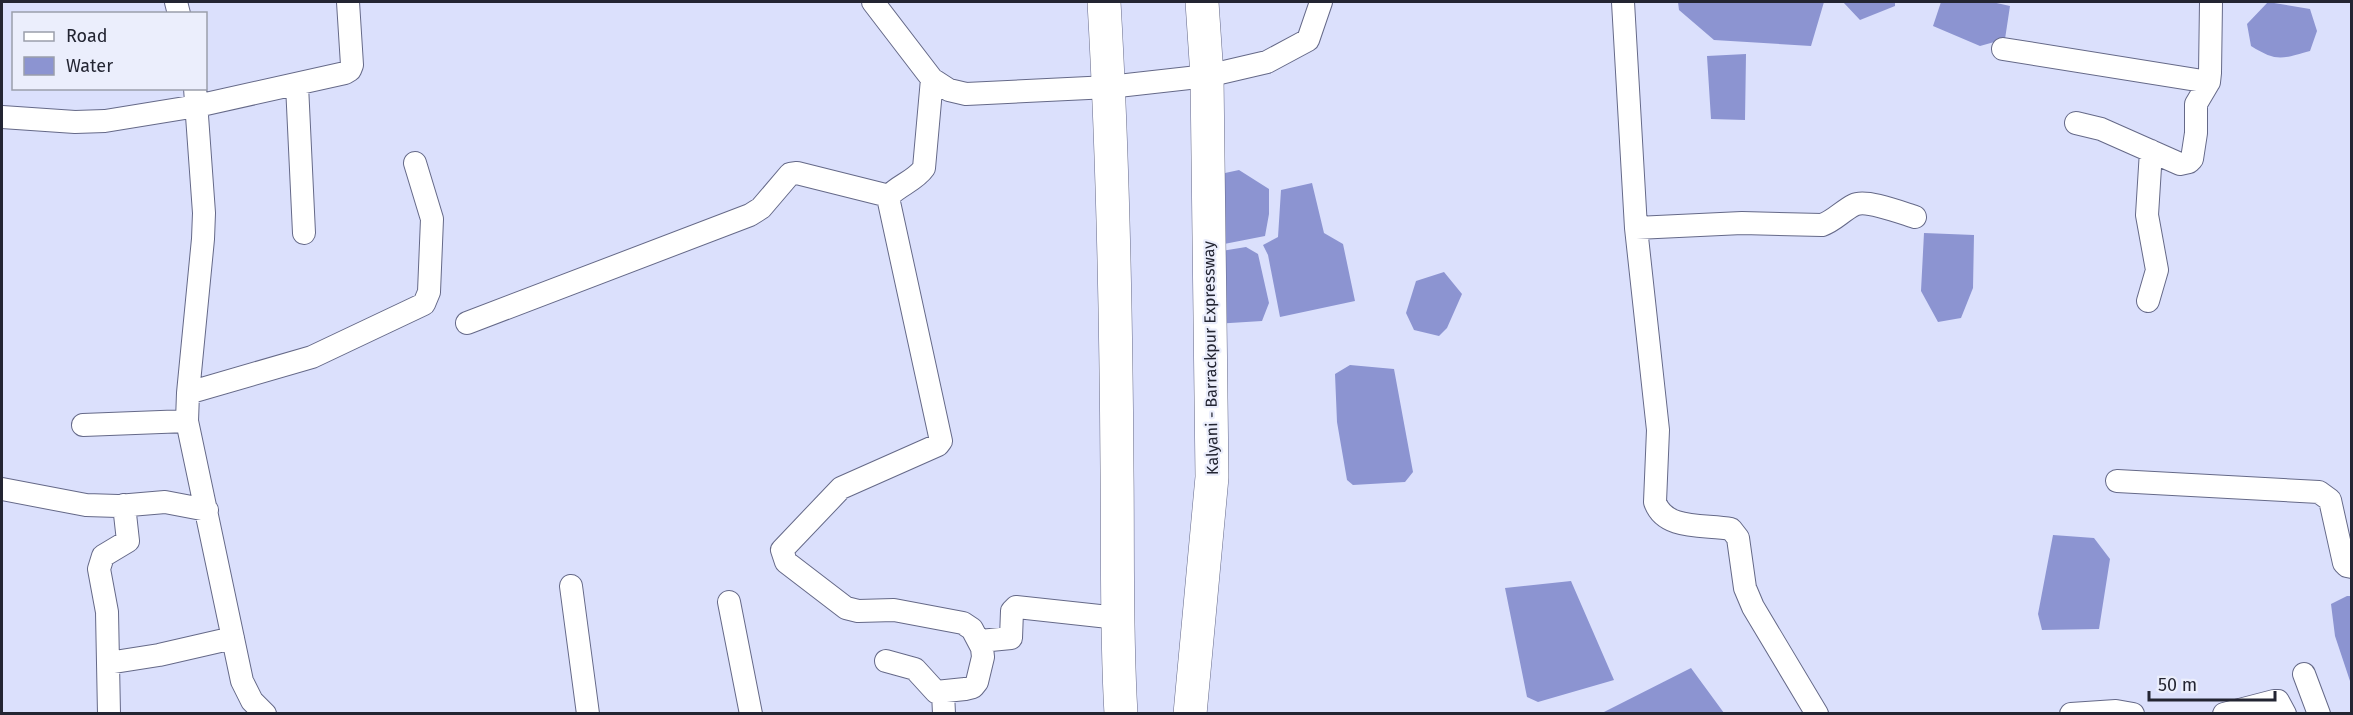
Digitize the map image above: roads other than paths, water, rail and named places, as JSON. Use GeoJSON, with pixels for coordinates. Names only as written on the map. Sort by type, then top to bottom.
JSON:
{"type":"FeatureCollection","features":[{"type":"Feature","properties":{"kind":"highway"},"geometry":{"type":"LineString","coordinates":[[1104,2],[1109,87],[1121,714]]}},
{"type":"Feature","properties":{"kind":"highway","name":"Kalyani - Barrackpur Expressway"},"geometry":{"type":"LineString","coordinates":[[1190,711],[1212,477],[1207,76],[1202,2]]}},
{"type":"Feature","properties":{"kind":"street"},"geometry":{"type":"LineString","coordinates":[[2,117],[90,122],[196,97],[297,85],[350,70],[352,65],[348,2]]}},
{"type":"Feature","properties":{"kind":"street"},"geometry":{"type":"LineString","coordinates":[[873,2],[932,79],[950,90],[966,94],[1109,87],[1207,76],[1267,62],[1308,40],[1321,2]]}},
{"type":"Feature","properties":{"kind":"street"},"geometry":{"type":"LineString","coordinates":[[1623,2],[1636,228],[1658,430],[1654,502],[1658,512],[1669,519],[1682,524],[1731,529],[1738,537],[1745,588],[1753,607],[1817,714]]}},
{"type":"Feature","properties":{"kind":"street"},"geometry":{"type":"LineString","coordinates":[[2076,123],[2101,129],[2180,164],[2189,162],[2192,159],[2196,133],[2196,104],[2209,82],[2211,2]]}},
{"type":"Feature","properties":{"kind":"street"},"geometry":{"type":"LineString","coordinates":[[2003,49],[2209,82]]}},
{"type":"Feature","properties":{"kind":"street"},"geometry":{"type":"LineString","coordinates":[[467,323],[750,216],[761,208],[787,176],[793,173],[889,196],[920,174],[924,168],[932,79]]}},
{"type":"Feature","properties":{"kind":"street"},"geometry":{"type":"LineString","coordinates":[[297,85],[304,233]]}},
{"type":"Feature","properties":{"kind":"street"},"geometry":{"type":"LineString","coordinates":[[196,97],[204,213],[188,393],[188,421],[245,688],[252,701],[265,714]]}},
{"type":"Feature","properties":{"kind":"street"},"geometry":{"type":"LineString","coordinates":[[2148,300],[2157,270],[2148,225],[2151,151]]}},
{"type":"Feature","properties":{"kind":"street"},"geometry":{"type":"LineString","coordinates":[[188,393],[312,357],[424,304],[429,292],[432,219],[415,163]]}},
{"type":"Feature","properties":{"kind":"street"},"geometry":{"type":"LineString","coordinates":[[886,661],[911,666],[943,703],[965,689],[973,687],[977,682],[983,657],[980,641],[972,629],[963,623],[894,610],[858,611],[846,608],[786,562],[782,556],[782,550],[841,488],[938,445],[941,441],[889,196]]}},
{"type":"Feature","properties":{"kind":"street"},"geometry":{"type":"LineString","coordinates":[[1636,228],[1742,223],[1822,225],[1834,221],[1853,205],[1863,203],[1915,217]]}},
{"type":"Feature","properties":{"kind":"street"},"geometry":{"type":"LineString","coordinates":[[83,425],[188,421]]}},
{"type":"Feature","properties":{"kind":"street"},"geometry":{"type":"LineString","coordinates":[[2117,481],[2319,492],[2330,500],[2344,563],[2352,567]]}},
{"type":"Feature","properties":{"kind":"street"},"geometry":{"type":"LineString","coordinates":[[2,489],[86,505],[165,502],[207,510]]}},
{"type":"Feature","properties":{"kind":"street"},"geometry":{"type":"LineString","coordinates":[[109,714],[107,612],[99,569],[103,556],[128,541],[124,505]]}},
{"type":"Feature","properties":{"kind":"street"},"geometry":{"type":"LineString","coordinates":[[571,586],[588,714]]}},
{"type":"Feature","properties":{"kind":"street"},"geometry":{"type":"LineString","coordinates":[[729,602],[751,714]]}},
{"type":"Feature","properties":{"kind":"street"},"geometry":{"type":"LineString","coordinates":[[980,641],[1011,638],[1012,611],[1016,607],[1118,618]]}},
{"type":"Feature","properties":{"kind":"street"},"geometry":{"type":"LineString","coordinates":[[108,663],[159,655],[233,638]]}},
{"type":"Feature","properties":{"kind":"street"},"geometry":{"type":"LineString","coordinates":[[1113,714],[1119,672]]}},
{"type":"Feature","properties":{"kind":"street"},"geometry":{"type":"LineString","coordinates":[[2304,674],[2319,714]]}},
{"type":"Feature","properties":{"kind":"street"},"geometry":{"type":"LineString","coordinates":[[2224,714],[2274,701],[2282,705],[2285,714]]}},
{"type":"Feature","properties":{"kind":"street"},"geometry":{"type":"LineString","coordinates":[[2071,714],[2116,711],[2133,714]]}},
{"type":"Feature","properties":{"kind":"water"},"geometry":{"type":"Polygon","coordinates":[[[1678,2],[1824,2],[1811,46],[1714,40],[1679,10],[1678,2]]]}},
{"type":"Feature","properties":{"kind":"water"},"geometry":{"type":"Polygon","coordinates":[[[1843,2],[1895,2],[1895,6],[1860,20],[1843,2]]]}},
{"type":"Feature","properties":{"kind":"water"},"geometry":{"type":"Polygon","coordinates":[[[1941,2],[1992,2],[2010,6],[2005,39],[1980,46],[1933,26],[1941,2]]]}},
{"type":"Feature","properties":{"kind":"water"},"geometry":{"type":"Polygon","coordinates":[[[2268,2],[2310,9],[2317,31],[2310,51],[2279,58],[2267,55],[2251,46],[2247,24],[2268,2]]]}},
{"type":"Feature","properties":{"kind":"water"},"geometry":{"type":"Polygon","coordinates":[[[1746,54],[1745,120],[1711,119],[1707,56],[1746,54]]]}},
{"type":"Feature","properties":{"kind":"water"},"geometry":{"type":"Polygon","coordinates":[[[1239,170],[1269,189],[1269,214],[1265,236],[1219,245],[1211,176],[1239,170]]]}},
{"type":"Feature","properties":{"kind":"water"},"geometry":{"type":"Polygon","coordinates":[[[1312,183],[1324,233],[1343,244],[1355,301],[1280,317],[1268,255],[1263,245],[1278,237],[1281,190],[1312,183]]]}},
{"type":"Feature","properties":{"kind":"water"},"geometry":{"type":"Polygon","coordinates":[[[1924,233],[1974,235],[1973,288],[1961,318],[1938,322],[1921,291],[1924,233]]]}},
{"type":"Feature","properties":{"kind":"water"},"geometry":{"type":"Polygon","coordinates":[[[1246,247],[1258,254],[1269,303],[1262,321],[1214,324],[1197,255],[1246,247]]]}},
{"type":"Feature","properties":{"kind":"water"},"geometry":{"type":"Polygon","coordinates":[[[1444,272],[1462,294],[1447,328],[1439,336],[1414,330],[1406,313],[1416,281],[1444,272]]]}},
{"type":"Feature","properties":{"kind":"water"},"geometry":{"type":"Polygon","coordinates":[[[1350,365],[1394,369],[1413,472],[1405,482],[1353,485],[1347,480],[1337,422],[1335,374],[1350,365]]]}},
{"type":"Feature","properties":{"kind":"water"},"geometry":{"type":"Polygon","coordinates":[[[2053,535],[2094,538],[2110,559],[2099,629],[2042,630],[2038,614],[2053,535]]]}},
{"type":"Feature","properties":{"kind":"water"},"geometry":{"type":"Polygon","coordinates":[[[1571,581],[1614,680],[1538,702],[1527,697],[1505,588],[1571,581]]]}},
{"type":"Feature","properties":{"kind":"water"},"geometry":{"type":"Polygon","coordinates":[[[2351,596],[2351,684],[2335,636],[2331,604],[2351,596]]]}},
{"type":"Feature","properties":{"kind":"water"},"geometry":{"type":"Polygon","coordinates":[[[1691,668],[1724,713],[1602,713],[1691,668]]]}}]}
